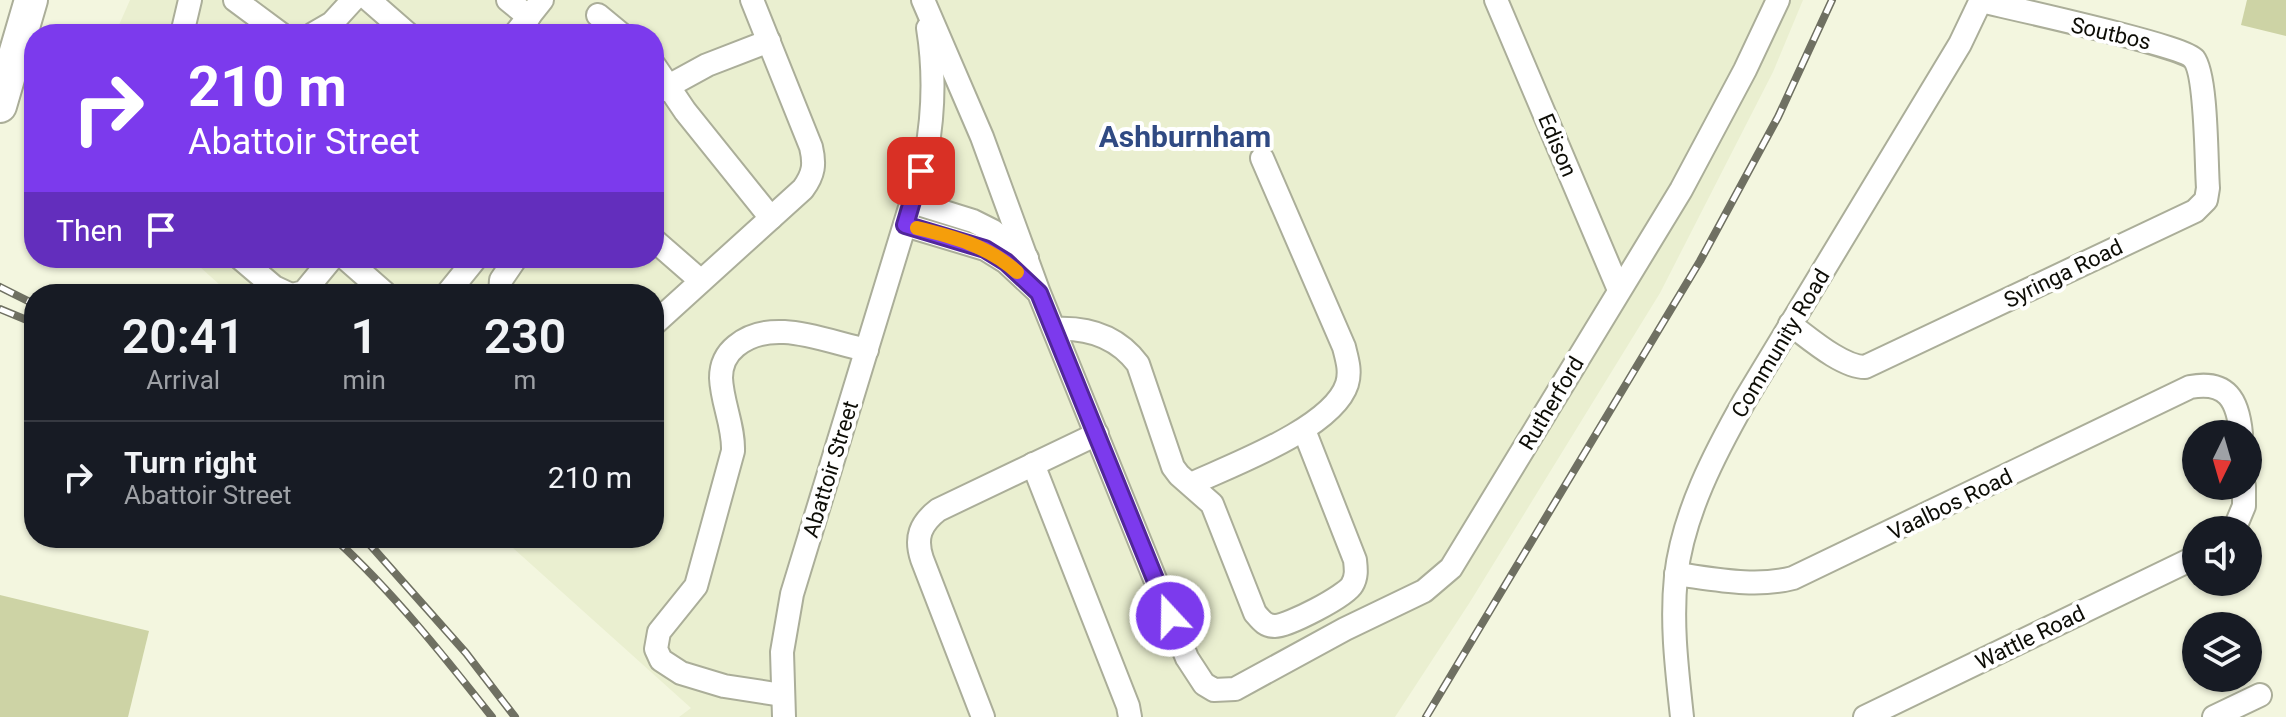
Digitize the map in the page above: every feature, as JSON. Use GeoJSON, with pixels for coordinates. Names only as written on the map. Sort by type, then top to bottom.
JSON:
{"type":"FeatureCollection","features":[{"type":"Feature","properties":{"kind":"highway"},"geometry":{"type":"LineString","coordinates":[[0,106],[31,0]]}},
{"type":"Feature","properties":{"kind":"street"},"geometry":{"type":"LineString","coordinates":[[184,24],[190,0]]}},
{"type":"Feature","properties":{"kind":"street"},"geometry":{"type":"LineString","coordinates":[[235,0],[267,24]]}},
{"type":"Feature","properties":{"kind":"street"},"geometry":{"type":"LineString","coordinates":[[330,24],[353,0]]}},
{"type":"Feature","properties":{"kind":"street"},"geometry":{"type":"LineString","coordinates":[[369,0],[397,24]]}},
{"type":"Feature","properties":{"kind":"street"},"geometry":{"type":"LineString","coordinates":[[508,0],[529,17]]}},
{"type":"Feature","properties":{"kind":"street"},"geometry":{"type":"LineString","coordinates":[[664,315],[803,189],[814,168],[811,147],[752,0]]}},
{"type":"Feature","properties":{"kind":"street","name":"Abattoir Street"},"geometry":{"type":"LineString","coordinates":[[783,706],[783,637],[792,594],[926,155],[932,121],[932,67],[923,0]]}},
{"type":"Feature","properties":{"kind":"street","name":"Abattoir Street"},"geometry":{"type":"LineString","coordinates":[[923,0],[976,123],[1039,293],[1187,658],[1204,684],[1214,690]]}},
{"type":"Feature","properties":{"kind":"street","name":"Edison"},"geometry":{"type":"LineString","coordinates":[[1496,0],[1619,290]]}},
{"type":"Feature","properties":{"kind":"street","name":"Rutherford"},"geometry":{"type":"LineString","coordinates":[[1214,690],[1235,689],[1251,682],[1345,629],[1424,591],[1451,568],[1681,190],[1745,70],[1778,0]]}},
{"type":"Feature","properties":{"kind":"street","name":"Soutbos"},"geometry":{"type":"LineString","coordinates":[[1981,0],[2164,45],[2193,58]]}},
{"type":"Feature","properties":{"kind":"street","name":"Community Road"},"geometry":{"type":"LineString","coordinates":[[1682,717],[1673,636],[1676,574],[1688,526],[1714,455],[1960,44],[1981,0]]}},
{"type":"Feature","properties":{"kind":"street"},"geometry":{"type":"LineString","coordinates":[[598,15],[609,24]]}},
{"type":"Feature","properties":{"kind":"street"},"geometry":{"type":"LineString","coordinates":[[664,87],[707,65],[769,41]]}},
{"type":"Feature","properties":{"kind":"street","name":"Syringa Road"},"geometry":{"type":"LineString","coordinates":[[1790,324],[1841,360],[1855,367],[1865,367],[2195,211],[2206,200],[2208,188],[2202,92],[2198,67],[2193,58]]}},
{"type":"Feature","properties":{"kind":"street"},"geometry":{"type":"LineString","coordinates":[[664,92],[685,111],[771,218]]}},
{"type":"Feature","properties":{"kind":"street"},"geometry":{"type":"LineString","coordinates":[[1191,484],[1304,430],[1340,397],[1348,382],[1349,365],[1344,347],[1262,158]]}},
{"type":"Feature","properties":{"kind":"street"},"geometry":{"type":"LineString","coordinates":[[912,202],[973,221],[993,231],[1027,258]]}},
{"type":"Feature","properties":{"kind":"street","name":"Abattoir Street"},"geometry":{"type":"LineString","coordinates":[[905,225],[985,249],[1006,262],[1039,293]]}},
{"type":"Feature","properties":{"kind":"street"},"geometry":{"type":"LineString","coordinates":[[664,249],[701,281]]}},
{"type":"Feature","properties":{"kind":"street"},"geometry":{"type":"LineString","coordinates":[[252,268],[270,284]]}},
{"type":"Feature","properties":{"kind":"street"},"geometry":{"type":"LineString","coordinates":[[311,284],[324,268]]}},
{"type":"Feature","properties":{"kind":"street"},"geometry":{"type":"LineString","coordinates":[[356,268],[375,284]]}},
{"type":"Feature","properties":{"kind":"street"},"geometry":{"type":"LineString","coordinates":[[1054,329],[1087,329],[1103,335],[1130,353],[1138,364],[1173,467],[1212,504],[1255,613],[1269,625],[1288,623],[1349,590],[1357,572],[1304,430]]}},
{"type":"Feature","properties":{"kind":"street"},"geometry":{"type":"LineString","coordinates":[[783,706],[681,673],[661,660],[656,649],[659,632],[696,586],[733,451],[734,436],[722,387],[722,365],[736,346],[762,332],[778,331],[867,350]]}},
{"type":"Feature","properties":{"kind":"street","name":"Vaalbos Road"},"geometry":{"type":"LineString","coordinates":[[1676,574],[1760,583],[1793,578],[2190,387],[2215,385],[2235,405],[2238,420]]}},
{"type":"Feature","properties":{"kind":"street"},"geometry":{"type":"LineString","coordinates":[[983,717],[922,559],[920,529],[926,519],[938,510],[1097,434]]}},
{"type":"Feature","properties":{"kind":"street"},"geometry":{"type":"LineString","coordinates":[[1033,464],[1130,717]]}},
{"type":"Feature","properties":{"kind":"street","name":"Wattle Road"},"geometry":{"type":"LineString","coordinates":[[1865,717],[2182,564]]}},
{"type":"Feature","properties":{"kind":"street"},"geometry":{"type":"LineString","coordinates":[[2214,717],[2260,695]]}},
{"type":"Feature","properties":{"kind":"shaded area","name":"Ashburnham"},"geometry":{"type":"Polygon","coordinates":[[[130,0],[1803,0],[1773,72],[1660,293],[1470,602],[1395,717],[679,717],[691,708],[513,548],[664,548],[664,284],[219,284],[201,268],[664,268],[664,24],[119,24],[130,0]]]}},
{"type":"Feature","properties":{"kind":"shaded area"},"geometry":{"type":"Polygon","coordinates":[[[2247,0],[2286,0],[2286,36],[2241,25],[2247,0]]]}},
{"type":"Feature","properties":{"kind":"shaded area"},"geometry":{"type":"Polygon","coordinates":[[[0,595],[149,631],[128,717],[0,717],[0,595]]]}},
{"type":"Feature","properties":{"kind":"railway"},"geometry":{"type":"LineString","coordinates":[[1426,717],[1700,261],[1778,117],[1832,0]]}},
{"type":"Feature","properties":{"kind":"railway"},"geometry":{"type":"LineString","coordinates":[[0,287],[24,299]]}},
{"type":"Feature","properties":{"kind":"railway"},"geometry":{"type":"LineString","coordinates":[[0,309],[24,319]]}},
{"type":"Feature","properties":{"kind":"railway"},"geometry":{"type":"LineString","coordinates":[[344,548],[397,602],[492,717]]}},
{"type":"Feature","properties":{"kind":"railway"},"geometry":{"type":"LineString","coordinates":[[373,548],[466,653],[515,717]]}},
{"type":"Feature","properties":{"kind":"slow traffic"},"geometry":{"type":"LineString","coordinates":[[917,228],[972,243],[995,254],[1017,272]]}},
{"type":"Feature","properties":{"kind":"district","name":"Ashburnham"},"geometry":{"type":"Point","coordinates":[1185,137]}},
{"type":"Feature","properties":{"kind":"route"},"geometry":{"type":"LineString","coordinates":[[921,171],[905,225],[972,243],[995,254],[1039,293],[1170,616]]}}]}
